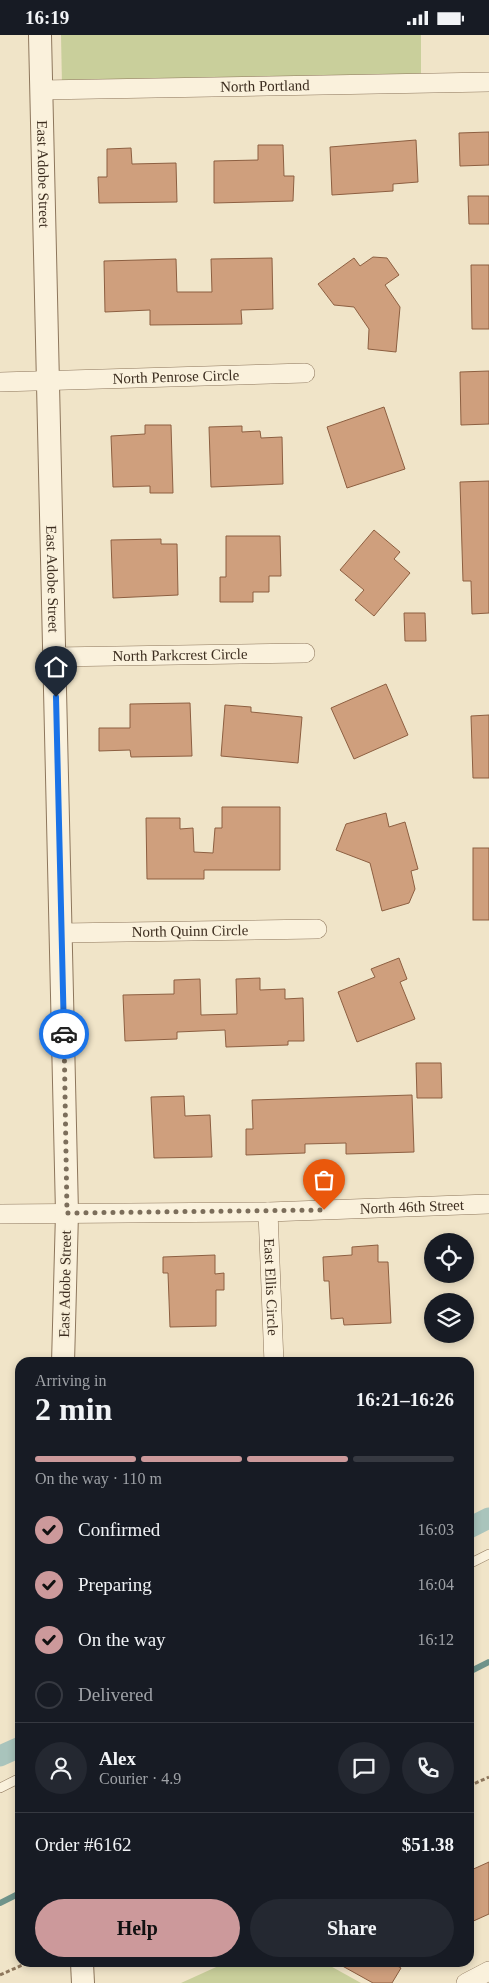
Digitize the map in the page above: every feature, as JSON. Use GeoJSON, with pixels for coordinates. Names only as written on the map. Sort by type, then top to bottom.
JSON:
{"type":"FeatureCollection","features":[{"type":"Feature","properties":{"kind":"street","name":"East Adobe Street"},"geometry":{"type":"LineString","coordinates":[[40,35],[62,933],[67,1213],[64,1357]]}},
{"type":"Feature","properties":{"kind":"street","name":"North Portland"},"geometry":{"type":"LineString","coordinates":[[41,90],[489,82]]}},
{"type":"Feature","properties":{"kind":"street","name":"North Penrose Circle"},"geometry":{"type":"LineString","coordinates":[[0,383],[305,373]]}},
{"type":"Feature","properties":{"kind":"street","name":"North Parkcrest Circle"},"geometry":{"type":"LineString","coordinates":[[54,657],[305,653]]}},
{"type":"Feature","properties":{"kind":"street","name":"North Quinn Circle"},"geometry":{"type":"LineString","coordinates":[[62,933],[317,929]]}},
{"type":"Feature","properties":{"kind":"street","name":"North 46th Street"},"geometry":{"type":"LineString","coordinates":[[0,1214],[268,1211],[489,1204]]}},
{"type":"Feature","properties":{"kind":"street","name":"East Ellis Circle"},"geometry":{"type":"LineString","coordinates":[[268,1211],[274,1357]]}},
{"type":"Feature","properties":{"kind":"street"},"geometry":{"type":"LineString","coordinates":[[82,1967],[83,1983]]}},
{"type":"Feature","properties":{"kind":"street"},"geometry":{"type":"LineString","coordinates":[[466,1983],[489,1971]]}},
{"type":"Feature","properties":{"kind":"lane"},"geometry":{"type":"LineString","coordinates":[[474,1562],[489,1554]]}},
{"type":"Feature","properties":{"kind":"lane"},"geometry":{"type":"LineString","coordinates":[[0,1788],[15,1780]]}},
{"type":"Feature","properties":{"kind":"path"},"geometry":{"type":"LineString","coordinates":[[474,1784],[489,1777]]}},
{"type":"Feature","properties":{"kind":"path"},"geometry":{"type":"LineString","coordinates":[[0,1975],[18,1967]]}},
{"type":"Feature","properties":{"kind":"green space"},"geometry":{"type":"Polygon","coordinates":[[[61,35],[421,35],[421,77],[62,86],[61,35]]]}},
{"type":"Feature","properties":{"kind":"green space"},"geometry":{"type":"Polygon","coordinates":[[[216,1967],[332,1967],[361,1983],[181,1983],[216,1967]]]}},
{"type":"Feature","properties":{"kind":"building"},"geometry":{"type":"Polygon","coordinates":[[[489,132],[489,165],[460,166],[459,133],[489,132]]]}},
{"type":"Feature","properties":{"kind":"building"},"geometry":{"type":"Polygon","coordinates":[[[416,140],[418,182],[393,184],[393,191],[332,195],[330,147],[416,140]]]}},
{"type":"Feature","properties":{"kind":"building"},"geometry":{"type":"Polygon","coordinates":[[[258,145],[283,145],[284,176],[294,176],[293,201],[214,203],[214,161],[258,160],[258,145]]]}},
{"type":"Feature","properties":{"kind":"building"},"geometry":{"type":"Polygon","coordinates":[[[131,148],[132,164],[176,163],[177,202],[99,203],[98,177],[107,177],[107,149],[131,148]]]}},
{"type":"Feature","properties":{"kind":"building"},"geometry":{"type":"Polygon","coordinates":[[[468,196],[489,196],[489,224],[469,224],[468,196]]]}},
{"type":"Feature","properties":{"kind":"building"},"geometry":{"type":"Polygon","coordinates":[[[373,257],[387,258],[399,275],[385,285],[400,307],[396,352],[368,349],[369,329],[354,307],[334,305],[318,284],[354,258],[360,266],[373,257]]]}},
{"type":"Feature","properties":{"kind":"building"},"geometry":{"type":"Polygon","coordinates":[[[272,258],[273,309],[241,310],[242,324],[150,325],[150,310],[105,312],[104,261],[176,259],[177,292],[212,292],[211,259],[272,258]]]}},
{"type":"Feature","properties":{"kind":"building"},"geometry":{"type":"Polygon","coordinates":[[[471,265],[489,265],[489,329],[472,329],[471,265]]]}},
{"type":"Feature","properties":{"kind":"building"},"geometry":{"type":"Polygon","coordinates":[[[489,371],[489,424],[461,425],[460,372],[489,371]]]}},
{"type":"Feature","properties":{"kind":"building"},"geometry":{"type":"Polygon","coordinates":[[[384,407],[405,469],[347,488],[327,427],[384,407]]]}},
{"type":"Feature","properties":{"kind":"building"},"geometry":{"type":"Polygon","coordinates":[[[145,425],[171,425],[173,493],[150,493],[150,486],[113,487],[111,436],[145,434],[145,425]]]}},
{"type":"Feature","properties":{"kind":"building"},"geometry":{"type":"Polygon","coordinates":[[[242,426],[242,432],[260,431],[261,438],[282,437],[283,484],[211,487],[209,427],[242,426]]]}},
{"type":"Feature","properties":{"kind":"building"},"geometry":{"type":"Polygon","coordinates":[[[489,481],[489,613],[472,614],[471,581],[463,581],[460,482],[489,481]]]}},
{"type":"Feature","properties":{"kind":"building"},"geometry":{"type":"Polygon","coordinates":[[[374,530],[400,552],[394,559],[410,573],[374,616],[355,600],[364,590],[340,570],[374,530]]]}},
{"type":"Feature","properties":{"kind":"building"},"geometry":{"type":"Polygon","coordinates":[[[226,536],[280,536],[281,576],[269,576],[269,592],[253,592],[253,602],[220,602],[220,577],[226,577],[226,536]]]}},
{"type":"Feature","properties":{"kind":"building"},"geometry":{"type":"Polygon","coordinates":[[[161,539],[161,544],[177,544],[178,595],[113,598],[111,540],[161,539]]]}},
{"type":"Feature","properties":{"kind":"building"},"geometry":{"type":"Polygon","coordinates":[[[404,613],[425,613],[426,641],[405,641],[404,613]]]}},
{"type":"Feature","properties":{"kind":"building"},"geometry":{"type":"Polygon","coordinates":[[[386,684],[408,735],[354,759],[331,708],[386,684]]]}},
{"type":"Feature","properties":{"kind":"building"},"geometry":{"type":"Polygon","coordinates":[[[190,703],[192,756],[131,757],[130,750],[99,751],[99,728],[130,728],[130,704],[190,703]]]}},
{"type":"Feature","properties":{"kind":"building"},"geometry":{"type":"Polygon","coordinates":[[[225,705],[251,707],[251,712],[302,717],[298,763],[221,756],[225,705]]]}},
{"type":"Feature","properties":{"kind":"building"},"geometry":{"type":"Polygon","coordinates":[[[489,715],[489,778],[473,778],[471,716],[489,715]]]}},
{"type":"Feature","properties":{"kind":"building"},"geometry":{"type":"Polygon","coordinates":[[[222,807],[280,807],[280,870],[204,870],[204,879],[147,879],[146,818],[180,818],[180,829],[193,828],[194,852],[213,853],[215,828],[222,828],[222,807]]]}},
{"type":"Feature","properties":{"kind":"building"},"geometry":{"type":"Polygon","coordinates":[[[386,813],[389,827],[405,822],[418,869],[411,871],[415,889],[409,903],[382,911],[370,863],[336,850],[346,824],[386,813]]]}},
{"type":"Feature","properties":{"kind":"building"},"geometry":{"type":"Polygon","coordinates":[[[473,848],[489,848],[489,920],[473,920],[473,848]]]}},
{"type":"Feature","properties":{"kind":"building"},"geometry":{"type":"Polygon","coordinates":[[[399,958],[407,979],[400,982],[415,1019],[357,1042],[338,992],[375,977],[371,969],[399,958]]]}},
{"type":"Feature","properties":{"kind":"building"},"geometry":{"type":"Polygon","coordinates":[[[260,978],[260,990],[285,989],[285,999],[303,998],[304,1041],[288,1041],[288,1045],[226,1047],[225,1030],[177,1032],[177,1039],[125,1041],[123,995],[174,994],[174,980],[200,979],[201,1015],[237,1014],[236,979],[260,978]]]}},
{"type":"Feature","properties":{"kind":"building"},"geometry":{"type":"Polygon","coordinates":[[[416,1063],[441,1063],[442,1098],[417,1098],[416,1063]]]}},
{"type":"Feature","properties":{"kind":"building"},"geometry":{"type":"Polygon","coordinates":[[[412,1095],[414,1152],[346,1154],[346,1143],[305,1144],[305,1153],[246,1155],[246,1129],[253,1129],[252,1100],[412,1095]]]}},
{"type":"Feature","properties":{"kind":"building"},"geometry":{"type":"Polygon","coordinates":[[[184,1096],[185,1116],[210,1115],[212,1157],[154,1158],[151,1097],[184,1096]]]}},
{"type":"Feature","properties":{"kind":"building"},"geometry":{"type":"Polygon","coordinates":[[[378,1245],[378,1262],[388,1262],[391,1323],[344,1325],[343,1318],[331,1319],[329,1281],[324,1281],[323,1257],[352,1255],[352,1247],[378,1245]]]}},
{"type":"Feature","properties":{"kind":"building"},"geometry":{"type":"Polygon","coordinates":[[[215,1255],[215,1274],[224,1273],[224,1290],[216,1290],[216,1326],[170,1327],[168,1273],[163,1273],[163,1257],[215,1255]]]}},
{"type":"Feature","properties":{"kind":"building"},"geometry":{"type":"Polygon","coordinates":[[[489,1862],[489,1914],[474,1921],[474,1869],[489,1862]]]}},
{"type":"Feature","properties":{"kind":"building"},"geometry":{"type":"Polygon","coordinates":[[[344,1967],[401,1968],[392,1983],[373,1983],[344,1967]]]}},
{"type":"Feature","properties":{"kind":"waterway"},"geometry":{"type":"LineString","coordinates":[[474,1526],[489,1518]]}},
{"type":"Feature","properties":{"kind":"waterway"},"geometry":{"type":"LineString","coordinates":[[474,1670],[489,1662]]}},
{"type":"Feature","properties":{"kind":"waterway"},"geometry":{"type":"LineString","coordinates":[[0,1756],[15,1749]]}},
{"type":"Feature","properties":{"kind":"waterway"},"geometry":{"type":"LineString","coordinates":[[0,1903],[15,1896]]}},
{"type":"Feature","properties":{"kind":"way so far"},"geometry":{"type":"LineString","coordinates":[[64,1034],[67,1213],[324,1210]]}},
{"type":"Feature","properties":{"kind":"route"},"geometry":{"type":"LineString","coordinates":[[56,697],[64,1034]]}}]}
